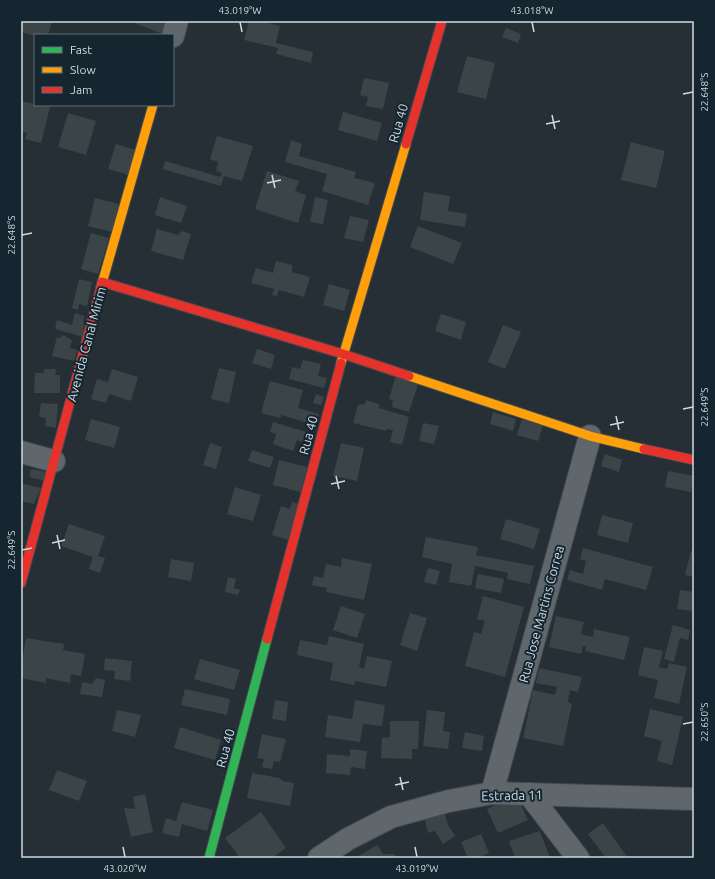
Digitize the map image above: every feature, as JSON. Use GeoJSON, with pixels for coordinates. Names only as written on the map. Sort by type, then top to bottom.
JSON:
{"type":"FeatureCollection","features":[{"type":"Feature","properties":{"kind":"street"},"geometry":{"type":"LineString","coordinates":[[174,34],[177,21]]}},
{"type":"Feature","properties":{"kind":"street","name":"Rua 40"},"geometry":{"type":"LineString","coordinates":[[209,858],[344,354],[442,21]]}},
{"type":"Feature","properties":{"kind":"street","name":"Avenida Canal Mirim"},"geometry":{"type":"LineString","coordinates":[[21,583],[102,282],[153,106]]}},
{"type":"Feature","properties":{"kind":"street"},"geometry":{"type":"LineString","coordinates":[[102,282],[344,354],[590,436],[694,460]]}},
{"type":"Feature","properties":{"kind":"street","name":"Rua Jose Martins Correa"},"geometry":{"type":"LineString","coordinates":[[492,793],[590,436]]}},
{"type":"Feature","properties":{"kind":"street"},"geometry":{"type":"LineString","coordinates":[[21,452],[54,461]]}},
{"type":"Feature","properties":{"kind":"street","name":"Estrada 11"},"geometry":{"type":"LineString","coordinates":[[319,858],[348,839],[391,817],[449,800],[492,793],[694,800]]}},
{"type":"Feature","properties":{"kind":"street"},"geometry":{"type":"LineString","coordinates":[[529,794],[578,858]]}},
{"type":"Feature","properties":{"kind":"building"},"geometry":{"type":"Polygon","coordinates":[[[21,21],[52,21],[48,34],[34,34],[34,36],[21,32],[21,21]]]}},
{"type":"Feature","properties":{"kind":"building"},"geometry":{"type":"Polygon","coordinates":[[[136,21],[171,21],[165,34],[135,23],[136,21]]]}},
{"type":"Feature","properties":{"kind":"building"},"geometry":{"type":"Polygon","coordinates":[[[249,21],[262,21],[280,26],[276,43],[313,52],[311,63],[276,54],[278,48],[244,40],[249,21]]]}},
{"type":"Feature","properties":{"kind":"building"},"geometry":{"type":"Polygon","coordinates":[[[506,28],[521,34],[518,43],[502,37],[506,28]]]}},
{"type":"Feature","properties":{"kind":"building"},"geometry":{"type":"Polygon","coordinates":[[[467,56],[495,63],[486,99],[457,92],[467,56]]]}},
{"type":"Feature","properties":{"kind":"building"},"geometry":{"type":"Polygon","coordinates":[[[364,78],[389,83],[383,109],[366,106],[368,97],[360,95],[364,78]]]}},
{"type":"Feature","properties":{"kind":"building"},"geometry":{"type":"Polygon","coordinates":[[[21,101],[34,104],[34,106],[50,107],[41,143],[25,139],[27,133],[21,132],[21,101]]]}},
{"type":"Feature","properties":{"kind":"building"},"geometry":{"type":"Polygon","coordinates":[[[343,112],[382,123],[377,141],[338,130],[343,112]]]}},
{"type":"Feature","properties":{"kind":"building"},"geometry":{"type":"Polygon","coordinates":[[[68,113],[96,121],[86,155],[58,147],[68,113]]]}},
{"type":"Feature","properties":{"kind":"building"},"geometry":{"type":"Polygon","coordinates":[[[217,136],[253,146],[242,181],[224,176],[221,186],[163,169],[165,161],[220,177],[222,173],[216,171],[218,162],[210,159],[217,136]]]}},
{"type":"Feature","properties":{"kind":"building"},"geometry":{"type":"Polygon","coordinates":[[[291,140],[302,144],[299,156],[356,172],[354,178],[375,183],[368,205],[322,191],[327,174],[285,162],[291,140]]]}},
{"type":"Feature","properties":{"kind":"building"},"geometry":{"type":"Polygon","coordinates":[[[631,142],[665,151],[656,188],[621,180],[631,142]]]}},
{"type":"Feature","properties":{"kind":"building"},"geometry":{"type":"Polygon","coordinates":[[[116,144],[136,150],[128,175],[108,169],[116,144]]]}},
{"type":"Feature","properties":{"kind":"building"},"geometry":{"type":"Polygon","coordinates":[[[267,171],[299,181],[295,191],[306,195],[298,223],[255,209],[267,171]]]}},
{"type":"Feature","properties":{"kind":"building"},"geometry":{"type":"Polygon","coordinates":[[[424,192],[450,196],[448,211],[467,214],[465,227],[420,220],[424,192]]]}},
{"type":"Feature","properties":{"kind":"building"},"geometry":{"type":"Polygon","coordinates":[[[160,197],[187,206],[181,223],[155,215],[160,197]]]}},
{"type":"Feature","properties":{"kind":"building"},"geometry":{"type":"Polygon","coordinates":[[[315,197],[328,200],[323,224],[310,222],[315,197]]]}},
{"type":"Feature","properties":{"kind":"building"},"geometry":{"type":"Polygon","coordinates":[[[95,198],[119,204],[112,232],[88,226],[95,198]]]}},
{"type":"Feature","properties":{"kind":"building"},"geometry":{"type":"Polygon","coordinates":[[[350,216],[369,220],[363,242],[344,238],[350,216]]]}},
{"type":"Feature","properties":{"kind":"building"},"geometry":{"type":"Polygon","coordinates":[[[418,226],[462,243],[453,264],[410,247],[418,226]]]}},
{"type":"Feature","properties":{"kind":"building"},"geometry":{"type":"Polygon","coordinates":[[[157,229],[178,235],[182,231],[191,234],[183,260],[151,251],[157,229]]]}},
{"type":"Feature","properties":{"kind":"building"},"geometry":{"type":"Polygon","coordinates":[[[91,233],[109,238],[98,274],[81,269],[91,233]]]}},
{"type":"Feature","properties":{"kind":"building"},"geometry":{"type":"Polygon","coordinates":[[[276,261],[292,265],[292,272],[310,277],[304,297],[279,290],[277,296],[272,295],[274,289],[251,283],[256,268],[273,273],[276,261]]]}},
{"type":"Feature","properties":{"kind":"building"},"geometry":{"type":"Polygon","coordinates":[[[79,279],[92,282],[87,306],[79,304],[78,310],[72,308],[79,279]]]}},
{"type":"Feature","properties":{"kind":"building"},"geometry":{"type":"Polygon","coordinates":[[[329,284],[350,290],[344,311],[323,305],[329,284]]]}},
{"type":"Feature","properties":{"kind":"building"},"geometry":{"type":"Polygon","coordinates":[[[75,313],[84,316],[83,337],[55,329],[57,320],[72,325],[75,313]]]}},
{"type":"Feature","properties":{"kind":"building"},"geometry":{"type":"Polygon","coordinates":[[[441,314],[466,322],[461,340],[435,331],[441,314]]]}},
{"type":"Feature","properties":{"kind":"building"},"geometry":{"type":"Polygon","coordinates":[[[503,325],[521,332],[505,369],[488,362],[503,325]]]}},
{"type":"Feature","properties":{"kind":"building"},"geometry":{"type":"Polygon","coordinates":[[[63,335],[72,340],[70,348],[77,350],[74,361],[52,356],[57,337],[60,338],[63,335]]]}},
{"type":"Feature","properties":{"kind":"building"},"geometry":{"type":"Polygon","coordinates":[[[257,349],[275,355],[271,369],[252,363],[257,349]]]}},
{"type":"Feature","properties":{"kind":"building"},"geometry":{"type":"Polygon","coordinates":[[[303,360],[321,364],[318,376],[327,378],[324,388],[289,379],[292,367],[300,369],[303,360]]]}},
{"type":"Feature","properties":{"kind":"building"},"geometry":{"type":"Polygon","coordinates":[[[219,368],[236,372],[229,403],[211,399],[219,368]]]}},
{"type":"Feature","properties":{"kind":"building"},"geometry":{"type":"Polygon","coordinates":[[[44,369],[56,369],[55,375],[60,375],[60,393],[34,393],[35,373],[44,373],[44,369]]]}},
{"type":"Feature","properties":{"kind":"building"},"geometry":{"type":"Polygon","coordinates":[[[112,369],[138,377],[131,401],[109,394],[106,403],[91,399],[97,379],[108,382],[112,369]]]}},
{"type":"Feature","properties":{"kind":"building"},"geometry":{"type":"Polygon","coordinates":[[[396,375],[419,381],[409,412],[392,407],[393,400],[389,399],[396,375]]]}},
{"type":"Feature","properties":{"kind":"building"},"geometry":{"type":"Polygon","coordinates":[[[270,381],[303,390],[298,408],[319,414],[315,425],[281,415],[280,418],[261,413],[270,381]]]}},
{"type":"Feature","properties":{"kind":"building"},"geometry":{"type":"Polygon","coordinates":[[[316,394],[324,397],[321,405],[313,403],[316,394]]]}},
{"type":"Feature","properties":{"kind":"building"},"geometry":{"type":"Polygon","coordinates":[[[366,400],[379,404],[379,408],[409,417],[402,445],[390,442],[393,430],[386,429],[386,431],[353,423],[358,405],[365,404],[366,400]]]}},
{"type":"Feature","properties":{"kind":"building"},"geometry":{"type":"Polygon","coordinates":[[[41,403],[58,404],[56,428],[45,426],[46,418],[39,417],[41,403]]]}},
{"type":"Feature","properties":{"kind":"building"},"geometry":{"type":"Polygon","coordinates":[[[493,412],[516,419],[513,431],[490,424],[493,412]]]}},
{"type":"Feature","properties":{"kind":"building"},"geometry":{"type":"Polygon","coordinates":[[[91,419],[120,427],[114,448],[85,440],[91,419]]]}},
{"type":"Feature","properties":{"kind":"building"},"geometry":{"type":"Polygon","coordinates":[[[522,419],[543,425],[538,441],[517,435],[522,419]]]}},
{"type":"Feature","properties":{"kind":"building"},"geometry":{"type":"Polygon","coordinates":[[[273,422],[306,432],[303,442],[297,440],[293,451],[273,444],[276,434],[270,432],[273,422]]]}},
{"type":"Feature","properties":{"kind":"building"},"geometry":{"type":"Polygon","coordinates":[[[423,423],[439,426],[434,444],[419,441],[423,423]]]}},
{"type":"Feature","properties":{"kind":"building"},"geometry":{"type":"Polygon","coordinates":[[[210,443],[222,447],[216,469],[203,465],[210,443]]]}},
{"type":"Feature","properties":{"kind":"building"},"geometry":{"type":"Polygon","coordinates":[[[341,443],[364,448],[357,481],[333,476],[341,443]]]}},
{"type":"Feature","properties":{"kind":"building"},"geometry":{"type":"Polygon","coordinates":[[[252,450],[274,457],[270,468],[248,461],[252,450]]]}},
{"type":"Feature","properties":{"kind":"building"},"geometry":{"type":"Polygon","coordinates":[[[605,454],[622,460],[619,472],[601,466],[605,454]]]}},
{"type":"Feature","properties":{"kind":"building"},"geometry":{"type":"Polygon","coordinates":[[[279,460],[307,467],[301,492],[273,485],[279,460]]]}},
{"type":"Feature","properties":{"kind":"building"},"geometry":{"type":"Polygon","coordinates":[[[31,469],[47,472],[45,481],[29,477],[31,469]]]}},
{"type":"Feature","properties":{"kind":"building"},"geometry":{"type":"Polygon","coordinates":[[[668,471],[694,476],[691,492],[665,487],[668,471]]]}},
{"type":"Feature","properties":{"kind":"building"},"geometry":{"type":"Polygon","coordinates":[[[21,483],[41,488],[34,504],[21,501],[21,483]]]}},
{"type":"Feature","properties":{"kind":"building"},"geometry":{"type":"Polygon","coordinates":[[[235,487],[261,495],[253,521],[227,514],[235,487]]]}},
{"type":"Feature","properties":{"kind":"building"},"geometry":{"type":"Polygon","coordinates":[[[292,502],[299,504],[288,540],[272,535],[281,506],[290,509],[292,502]]]}},
{"type":"Feature","properties":{"kind":"building"},"geometry":{"type":"Polygon","coordinates":[[[602,515],[633,523],[628,543],[597,535],[602,515]]]}},
{"type":"Feature","properties":{"kind":"building"},"geometry":{"type":"Polygon","coordinates":[[[506,519],[540,529],[534,549],[500,539],[506,519]]]}},
{"type":"Feature","properties":{"kind":"building"},"geometry":{"type":"Polygon","coordinates":[[[69,524],[105,536],[98,556],[105,558],[100,573],[89,569],[93,557],[61,546],[69,524]]]}},
{"type":"Feature","properties":{"kind":"building"},"geometry":{"type":"Polygon","coordinates":[[[426,537],[478,547],[476,555],[534,566],[530,584],[507,579],[508,573],[475,566],[471,586],[449,582],[452,564],[422,557],[426,537]]]}},
{"type":"Feature","properties":{"kind":"building"},"geometry":{"type":"Polygon","coordinates":[[[583,548],[653,567],[646,590],[605,579],[602,590],[567,580],[570,570],[583,574],[586,561],[580,559],[583,548]]]}},
{"type":"Feature","properties":{"kind":"building"},"geometry":{"type":"Polygon","coordinates":[[[691,551],[694,551],[694,577],[685,575],[691,551]]]}},
{"type":"Feature","properties":{"kind":"building"},"geometry":{"type":"Polygon","coordinates":[[[342,558],[372,564],[364,600],[326,592],[327,588],[312,585],[314,576],[323,578],[326,564],[341,567],[342,558]]]}},
{"type":"Feature","properties":{"kind":"building"},"geometry":{"type":"Polygon","coordinates":[[[171,559],[194,563],[191,581],[168,577],[171,559]]]}},
{"type":"Feature","properties":{"kind":"building"},"geometry":{"type":"Polygon","coordinates":[[[428,568],[440,571],[436,585],[424,582],[428,568]]]}},
{"type":"Feature","properties":{"kind":"building"},"geometry":{"type":"Polygon","coordinates":[[[478,574],[504,579],[501,593],[475,588],[478,574]]]}},
{"type":"Feature","properties":{"kind":"building"},"geometry":{"type":"Polygon","coordinates":[[[228,577],[236,579],[234,588],[240,590],[238,595],[225,592],[228,577]]]}},
{"type":"Feature","properties":{"kind":"building"},"geometry":{"type":"Polygon","coordinates":[[[680,590],[694,592],[694,611],[677,609],[680,590]]]}},
{"type":"Feature","properties":{"kind":"building"},"geometry":{"type":"Polygon","coordinates":[[[483,596],[524,607],[505,677],[465,666],[474,632],[481,634],[485,621],[477,619],[483,596]]]}},
{"type":"Feature","properties":{"kind":"building"},"geometry":{"type":"Polygon","coordinates":[[[341,606],[365,614],[357,638],[333,630],[341,606]]]}},
{"type":"Feature","properties":{"kind":"building"},"geometry":{"type":"Polygon","coordinates":[[[410,613],[427,618],[417,651],[400,645],[410,613]]]}},
{"type":"Feature","properties":{"kind":"building"},"geometry":{"type":"Polygon","coordinates":[[[556,616],[584,622],[581,634],[593,637],[594,629],[630,637],[624,660],[585,651],[586,646],[583,646],[581,654],[549,647],[556,616]]]}},
{"type":"Feature","properties":{"kind":"building"},"geometry":{"type":"Polygon","coordinates":[[[673,625],[690,630],[688,640],[680,638],[674,662],[664,659],[673,625]]]}},
{"type":"Feature","properties":{"kind":"building"},"geometry":{"type":"Polygon","coordinates":[[[329,636],[364,644],[359,666],[364,669],[367,656],[392,661],[386,687],[355,681],[354,685],[330,680],[333,663],[297,655],[300,640],[327,645],[329,636]]]}},
{"type":"Feature","properties":{"kind":"building"},"geometry":{"type":"Polygon","coordinates":[[[26,638],[64,644],[63,650],[85,654],[81,676],[71,674],[70,683],[46,678],[46,683],[21,678],[26,638]]]}},
{"type":"Feature","properties":{"kind":"building"},"geometry":{"type":"Polygon","coordinates":[[[644,647],[663,651],[659,667],[667,669],[669,663],[687,667],[679,704],[654,698],[658,680],[638,675],[644,647]]]}},
{"type":"Feature","properties":{"kind":"building"},"geometry":{"type":"Polygon","coordinates":[[[105,658],[132,661],[130,681],[114,679],[115,671],[104,670],[105,658]]]}},
{"type":"Feature","properties":{"kind":"building"},"geometry":{"type":"Polygon","coordinates":[[[200,659],[240,670],[234,690],[194,679],[200,659]]]}},
{"type":"Feature","properties":{"kind":"building"},"geometry":{"type":"Polygon","coordinates":[[[539,668],[582,677],[578,692],[570,690],[568,702],[572,704],[563,746],[523,738],[533,690],[555,695],[557,687],[536,683],[539,668]]]}},
{"type":"Feature","properties":{"kind":"building"},"geometry":{"type":"Polygon","coordinates":[[[96,678],[105,680],[102,697],[80,694],[82,682],[92,684],[96,678]]]}},
{"type":"Feature","properties":{"kind":"building"},"geometry":{"type":"Polygon","coordinates":[[[185,689],[230,699],[227,715],[181,705],[185,689]]]}},
{"type":"Feature","properties":{"kind":"building"},"geometry":{"type":"Polygon","coordinates":[[[275,700],[288,702],[286,721],[272,719],[275,700]]]}},
{"type":"Feature","properties":{"kind":"building"},"geometry":{"type":"Polygon","coordinates":[[[355,700],[385,705],[382,726],[363,724],[360,742],[325,737],[328,715],[352,719],[355,700]]]}},
{"type":"Feature","properties":{"kind":"building"},"geometry":{"type":"Polygon","coordinates":[[[650,709],[683,717],[672,765],[657,761],[662,741],[644,736],[650,709]]]}},
{"type":"Feature","properties":{"kind":"building"},"geometry":{"type":"Polygon","coordinates":[[[117,710],[141,715],[135,737],[112,731],[117,710]]]}},
{"type":"Feature","properties":{"kind":"building"},"geometry":{"type":"Polygon","coordinates":[[[427,710],[445,712],[443,731],[450,732],[448,749],[423,746],[427,710]]]}},
{"type":"Feature","properties":{"kind":"building"},"geometry":{"type":"Polygon","coordinates":[[[390,721],[419,721],[418,749],[412,749],[412,759],[381,758],[382,738],[390,737],[390,721]]]}},
{"type":"Feature","properties":{"kind":"building"},"geometry":{"type":"Polygon","coordinates":[[[180,727],[221,740],[215,760],[174,748],[180,727]]]}},
{"type":"Feature","properties":{"kind":"building"},"geometry":{"type":"Polygon","coordinates":[[[465,732],[484,736],[482,751],[462,748],[465,732]]]}},
{"type":"Feature","properties":{"kind":"building"},"geometry":{"type":"Polygon","coordinates":[[[262,734],[286,739],[280,762],[274,761],[272,769],[262,767],[264,759],[257,758],[262,734]]]}},
{"type":"Feature","properties":{"kind":"building"},"geometry":{"type":"Polygon","coordinates":[[[350,749],[367,751],[365,769],[351,767],[350,775],[326,773],[327,754],[350,756],[350,749]]]}},
{"type":"Feature","properties":{"kind":"building"},"geometry":{"type":"Polygon","coordinates":[[[57,770],[87,781],[79,801],[49,790],[57,770]]]}},
{"type":"Feature","properties":{"kind":"building"},"geometry":{"type":"Polygon","coordinates":[[[252,773],[279,778],[283,781],[294,783],[290,806],[247,798],[252,773]]]}},
{"type":"Feature","properties":{"kind":"building"},"geometry":{"type":"Polygon","coordinates":[[[145,794],[153,832],[131,837],[124,808],[135,809],[133,797],[145,794]]]}},
{"type":"Feature","properties":{"kind":"building"},"geometry":{"type":"Polygon","coordinates":[[[517,796],[528,820],[498,833],[487,809],[517,796]]]}},
{"type":"Feature","properties":{"kind":"building"},"geometry":{"type":"Polygon","coordinates":[[[182,802],[213,810],[207,831],[182,824],[179,837],[162,833],[166,818],[176,821],[182,802]]]}},
{"type":"Feature","properties":{"kind":"building"},"geometry":{"type":"Polygon","coordinates":[[[444,811],[448,825],[455,836],[443,844],[435,831],[428,833],[424,817],[444,811]]]}},
{"type":"Feature","properties":{"kind":"building"},"geometry":{"type":"Polygon","coordinates":[[[261,812],[286,848],[272,858],[234,858],[238,855],[225,838],[261,812]]]}},
{"type":"Feature","properties":{"kind":"building"},"geometry":{"type":"Polygon","coordinates":[[[603,823],[628,858],[606,858],[588,834],[603,823]]]}},
{"type":"Feature","properties":{"kind":"building"},"geometry":{"type":"Polygon","coordinates":[[[540,831],[550,858],[515,858],[509,841],[540,831]]]}},
{"type":"Feature","properties":{"kind":"building"},"geometry":{"type":"Polygon","coordinates":[[[481,834],[489,853],[478,858],[468,858],[461,842],[481,834]]]}},
{"type":"Feature","properties":{"kind":"building"},"geometry":{"type":"Polygon","coordinates":[[[377,845],[383,854],[394,854],[398,858],[357,857],[377,845]]]}},
{"type":"Feature","properties":{"kind":"traffic: fast"},"geometry":{"type":"LineString","coordinates":[[209,858],[267,639]]}},
{"type":"Feature","properties":{"kind":"traffic: slow"},"geometry":{"type":"LineString","coordinates":[[101,287],[153,106]]}},
{"type":"Feature","properties":{"kind":"traffic: slow"},"geometry":{"type":"LineString","coordinates":[[341,363],[406,144]]}},
{"type":"Feature","properties":{"kind":"traffic: slow"},"geometry":{"type":"LineString","coordinates":[[409,376],[590,436],[644,449]]}},
{"type":"Feature","properties":{"kind":"traffic: jam"},"geometry":{"type":"LineString","coordinates":[[406,144],[442,21]]}},
{"type":"Feature","properties":{"kind":"traffic: jam"},"geometry":{"type":"LineString","coordinates":[[102,282],[343,354],[409,376]]}},
{"type":"Feature","properties":{"kind":"traffic: jam"},"geometry":{"type":"LineString","coordinates":[[21,583],[101,287]]}},
{"type":"Feature","properties":{"kind":"traffic: jam"},"geometry":{"type":"LineString","coordinates":[[267,639],[341,363]]}},
{"type":"Feature","properties":{"kind":"traffic: jam"},"geometry":{"type":"LineString","coordinates":[[644,449],[694,460]]}}]}
